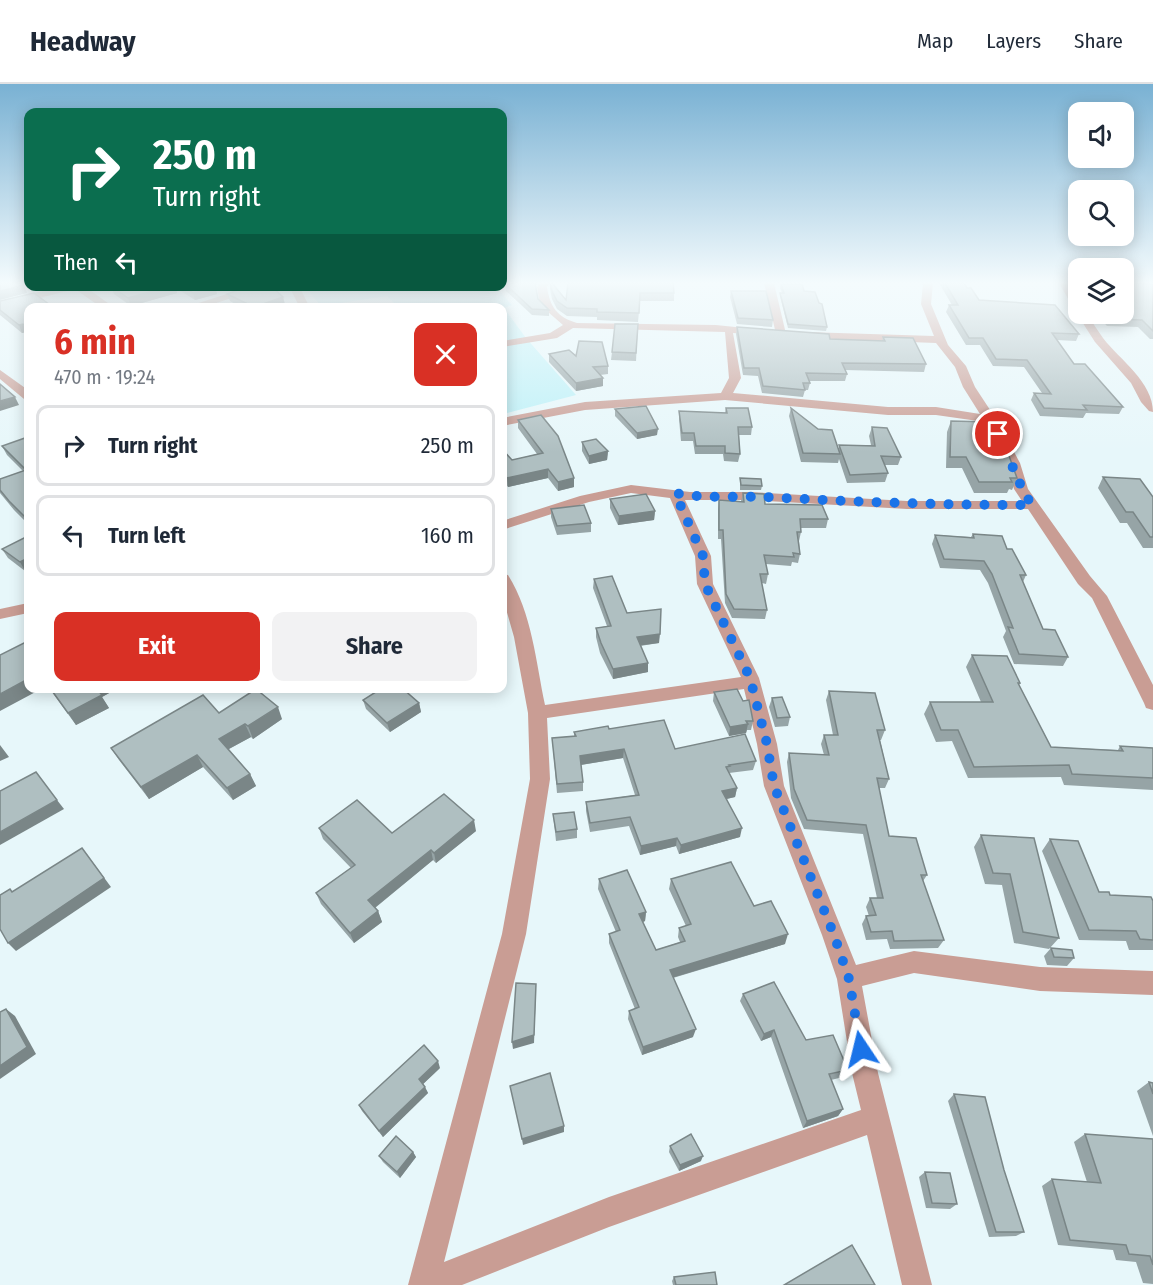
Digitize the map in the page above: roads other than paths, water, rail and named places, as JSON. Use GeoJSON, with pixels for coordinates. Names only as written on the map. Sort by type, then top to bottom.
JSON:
{"type":"FeatureCollection","features":[{"type":"Feature","properties":{"kind":"street"},"geometry":{"type":"LineString","coordinates":[[507,343],[534,339]]}},
{"type":"Feature","properties":{"kind":"street"},"geometry":{"type":"LineString","coordinates":[[725,396],[735,378],[730,339]]}},
{"type":"Feature","properties":{"kind":"street"},"geometry":{"type":"LineString","coordinates":[[918,339],[942,340],[960,366],[969,387],[990,419],[1013,463],[1021,489],[1084,580],[1099,596],[1153,703]]}},
{"type":"Feature","properties":{"kind":"street"},"geometry":{"type":"LineString","coordinates":[[1098,339],[1136,382],[1153,408]]}},
{"type":"Feature","properties":{"kind":"street"},"geometry":{"type":"LineString","coordinates":[[0,373],[24,393]]}},
{"type":"Feature","properties":{"kind":"street"},"geometry":{"type":"LineString","coordinates":[[507,421],[585,406],[725,396],[888,411],[936,411],[990,419]]}},
{"type":"Feature","properties":{"kind":"street"},"geometry":{"type":"LineString","coordinates":[[507,524],[609,492],[630,489],[690,496],[749,496],[907,505],[1032,505]]}},
{"type":"Feature","properties":{"kind":"street"},"geometry":{"type":"LineString","coordinates":[[675,493],[703,556],[705,584],[751,682],[767,744],[774,786],[834,935],[849,979],[865,1072],[917,1285]]}},
{"type":"Feature","properties":{"kind":"street"},"geometry":{"type":"LineString","coordinates":[[423,1285],[514,934],[540,779],[537,713],[523,637],[507,588]]}},
{"type":"Feature","properties":{"kind":"street"},"geometry":{"type":"LineString","coordinates":[[2,610],[24,608]]}},
{"type":"Feature","properties":{"kind":"street"},"geometry":{"type":"LineString","coordinates":[[537,713],[751,682]]}},
{"type":"Feature","properties":{"kind":"street"},"geometry":{"type":"LineString","coordinates":[[849,979],[891,966],[914,962],[1040,979],[1153,983]]}},
{"type":"Feature","properties":{"kind":"street"},"geometry":{"type":"LineString","coordinates":[[423,1285],[609,1212],[877,1118]]}}]}
